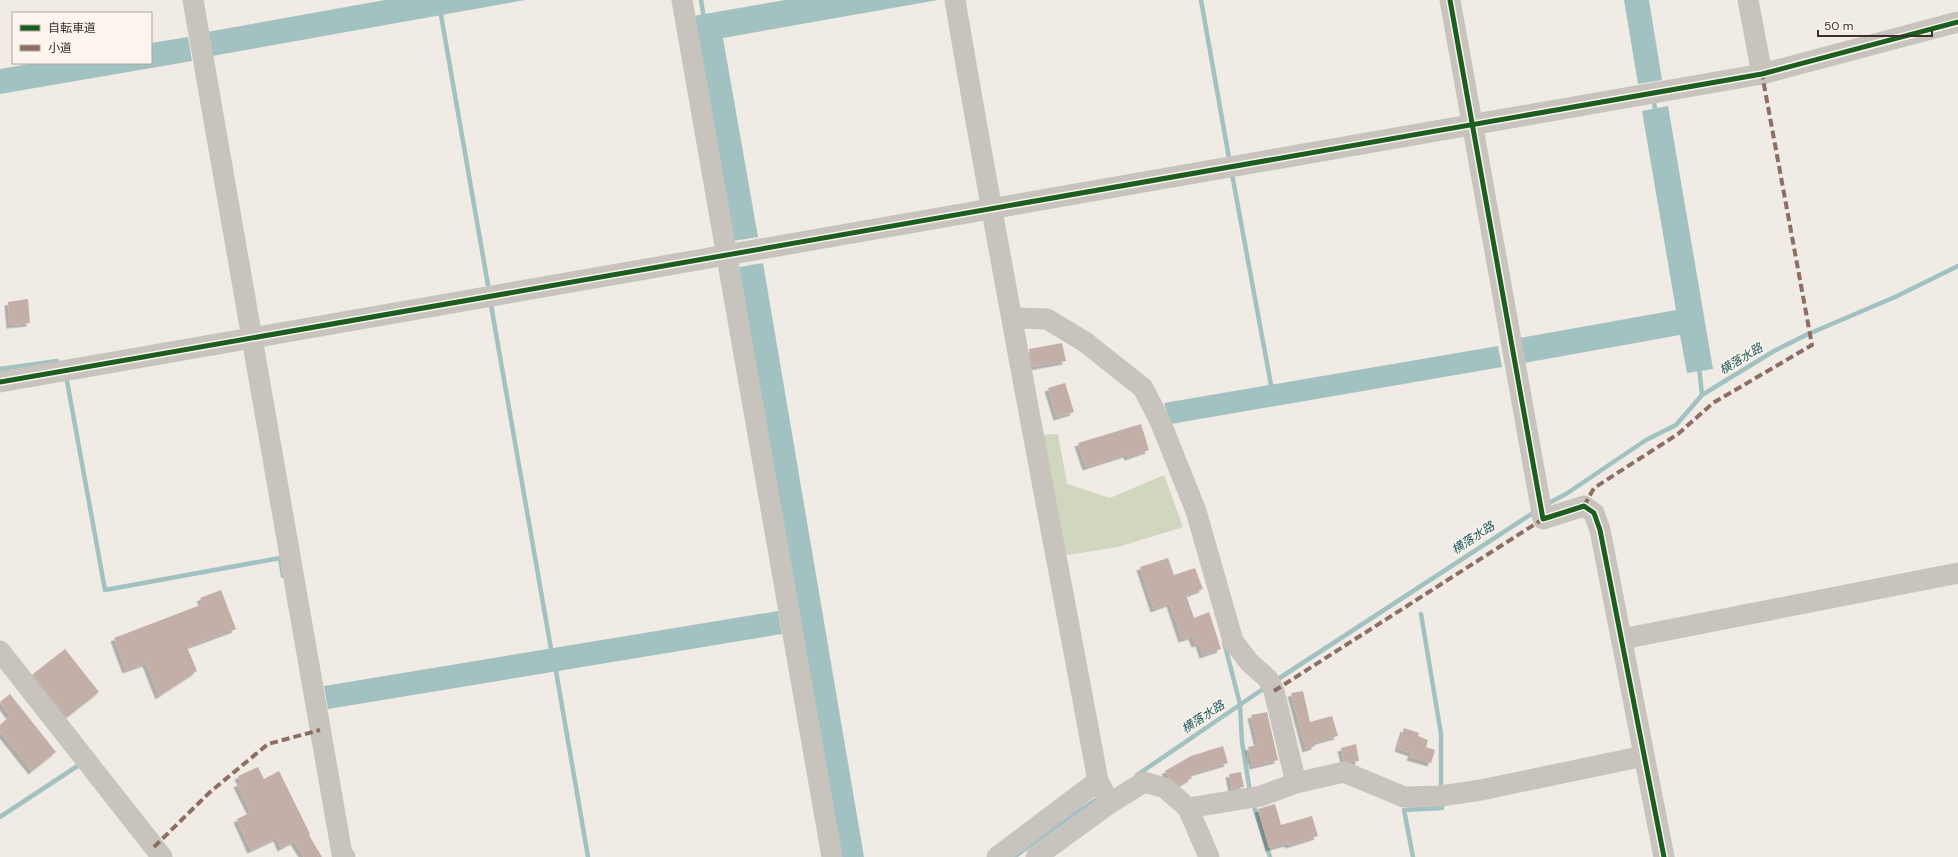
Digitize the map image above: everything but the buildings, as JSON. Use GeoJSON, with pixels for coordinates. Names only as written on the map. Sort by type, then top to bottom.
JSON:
{"type":"FeatureCollection","features":[{"type":"Feature","properties":{"kind":"street"},"geometry":{"type":"LineString","coordinates":[[193,0],[342,854],[345,857]]}},
{"type":"Feature","properties":{"kind":"street"},"geometry":{"type":"LineString","coordinates":[[682,0],[741,252],[832,857]]}},
{"type":"Feature","properties":{"kind":"street"},"geometry":{"type":"LineString","coordinates":[[955,0],[990,209],[1013,318],[1098,781],[1110,803]]}},
{"type":"Feature","properties":{"kind":"street"},"geometry":{"type":"LineString","coordinates":[[1450,0],[1544,518],[1584,506],[1594,513],[1600,530],[1664,857]]}},
{"type":"Feature","properties":{"kind":"street"},"geometry":{"type":"LineString","coordinates":[[1748,0],[1762,74]]}},
{"type":"Feature","properties":{"kind":"street"},"geometry":{"type":"LineString","coordinates":[[0,382],[1762,74],[1958,22]]}},
{"type":"Feature","properties":{"kind":"street"},"geometry":{"type":"LineString","coordinates":[[1013,318],[1047,318],[1085,342],[1143,388],[1157,414],[1196,511],[1233,641],[1249,662],[1271,685],[1296,783]]}},
{"type":"Feature","properties":{"kind":"street"},"geometry":{"type":"LineString","coordinates":[[1622,640],[1958,573]]}},
{"type":"Feature","properties":{"kind":"street"},"geometry":{"type":"LineString","coordinates":[[0,651],[153,854]]}},
{"type":"Feature","properties":{"kind":"street"},"geometry":{"type":"LineString","coordinates":[[1188,808],[1252,797],[1296,783],[1344,772],[1404,797],[1441,796],[1481,790],[1644,756]]}},
{"type":"Feature","properties":{"kind":"street"},"geometry":{"type":"LineString","coordinates":[[997,857],[1098,781]]}},
{"type":"Feature","properties":{"kind":"street"},"geometry":{"type":"LineString","coordinates":[[1036,857],[1110,803],[1144,782],[1165,788],[1188,808],[1209,857]]}},
{"type":"Feature","properties":{"kind":"green space"},"geometry":{"type":"Polygon","coordinates":[[[1058,434],[1067,484],[1110,498],[1164,475],[1183,527],[1118,547],[1061,556],[1040,435],[1058,434]]]}},
{"type":"Feature","properties":{"kind":"water"},"geometry":{"type":"Polygon","coordinates":[[[385,0],[525,0],[212,56],[207,32],[385,0]]]}},
{"type":"Feature","properties":{"kind":"water"},"geometry":{"type":"Polygon","coordinates":[[[785,0],[938,0],[723,38],[758,237],[733,241],[693,16],[785,0]]]}},
{"type":"Feature","properties":{"kind":"water"},"geometry":{"type":"Polygon","coordinates":[[[1624,0],[1649,0],[1662,80],[1638,84],[1624,0]]]}},
{"type":"Feature","properties":{"kind":"water"},"geometry":{"type":"Polygon","coordinates":[[[188,37],[192,61],[0,94],[0,69],[29,64],[152,64],[152,43],[188,37]]]}},
{"type":"Feature","properties":{"kind":"water"},"geometry":{"type":"Polygon","coordinates":[[[1668,106],[1713,369],[1687,373],[1680,335],[1524,363],[1520,338],[1676,310],[1642,111],[1668,106]]]}},
{"type":"Feature","properties":{"kind":"water"},"geometry":{"type":"Polygon","coordinates":[[[763,263],[864,857],[840,857],[739,267],[763,263]]]}},
{"type":"Feature","properties":{"kind":"water"},"geometry":{"type":"Polygon","coordinates":[[[1498,346],[1502,367],[1171,424],[1164,403],[1498,346]]]}},
{"type":"Feature","properties":{"kind":"water"},"geometry":{"type":"Polygon","coordinates":[[[778,611],[782,634],[328,709],[324,686],[778,611]]]}},
{"type":"Feature","properties":{"kind":"waterway"},"geometry":{"type":"LineString","coordinates":[[701,0],[704,19]]}},
{"type":"Feature","properties":{"kind":"waterway"},"geometry":{"type":"LineString","coordinates":[[1201,0],[1229,158]]}},
{"type":"Feature","properties":{"kind":"waterway"},"geometry":{"type":"LineString","coordinates":[[441,15],[488,285]]}},
{"type":"Feature","properties":{"kind":"waterway"},"geometry":{"type":"LineString","coordinates":[[1653,98],[1656,114]]}},
{"type":"Feature","properties":{"kind":"waterway"},"geometry":{"type":"LineString","coordinates":[[1232,174],[1271,385]]}},
{"type":"Feature","properties":{"kind":"waterway","name":"横落水路"},"geometry":{"type":"LineString","coordinates":[[1545,505],[1566,494],[1646,440],[1676,425],[1702,395],[1774,351],[1806,335],[1895,297],[1958,266]]}},
{"type":"Feature","properties":{"kind":"waterway"},"geometry":{"type":"LineString","coordinates":[[491,305],[551,649]]}},
{"type":"Feature","properties":{"kind":"waterway"},"geometry":{"type":"LineString","coordinates":[[0,369],[57,361]]}},
{"type":"Feature","properties":{"kind":"waterway"},"geometry":{"type":"LineString","coordinates":[[1699,366],[1702,395]]}},
{"type":"Feature","properties":{"kind":"waterway"},"geometry":{"type":"LineString","coordinates":[[67,381],[105,590],[280,558],[283,576]]}},
{"type":"Feature","properties":{"kind":"waterway","name":"横落水路"},"geometry":{"type":"LineString","coordinates":[[1275,681],[1536,511]]}},
{"type":"Feature","properties":{"kind":"waterway"},"geometry":{"type":"LineString","coordinates":[[1421,614],[1441,734],[1441,790]]}},
{"type":"Feature","properties":{"kind":"waterway"},"geometry":{"type":"LineString","coordinates":[[1224,642],[1240,704],[1242,742],[1250,792]]}},
{"type":"Feature","properties":{"kind":"waterway"},"geometry":{"type":"LineString","coordinates":[[556,671],[588,857]]}},
{"type":"Feature","properties":{"kind":"waterway","name":"横落水路"},"geometry":{"type":"LineString","coordinates":[[1137,775],[1266,687]]}},
{"type":"Feature","properties":{"kind":"waterway"},"geometry":{"type":"LineString","coordinates":[[0,817],[79,765]]}},
{"type":"Feature","properties":{"kind":"waterway","name":"横落水路"},"geometry":{"type":"LineString","coordinates":[[1014,857],[1096,800]]}},
{"type":"Feature","properties":{"kind":"waterway"},"geometry":{"type":"LineString","coordinates":[[1413,857],[1404,810],[1442,808],[1442,802]]}},
{"type":"Feature","properties":{"kind":"waterway"},"geometry":{"type":"LineString","coordinates":[[1253,803],[1270,857]]}},
{"type":"Feature","properties":{"kind":"marked path"},"geometry":{"type":"LineString","coordinates":[[1584,506],[1594,488],[1678,434],[1713,403],[1812,345],[1762,74]]}},
{"type":"Feature","properties":{"kind":"marked path"},"geometry":{"type":"LineString","coordinates":[[1274,691],[1543,519]]}},
{"type":"Feature","properties":{"kind":"marked path"},"geometry":{"type":"LineString","coordinates":[[154,847],[209,793],[268,744],[320,730]]}},
{"type":"Feature","properties":{"kind":"cycle path"},"geometry":{"type":"LineString","coordinates":[[1450,0],[1543,519],[1584,506],[1594,513],[1600,530],[1664,857]]}},
{"type":"Feature","properties":{"kind":"cycle path"},"geometry":{"type":"LineString","coordinates":[[0,382],[1762,74],[1958,22]]}}]}
